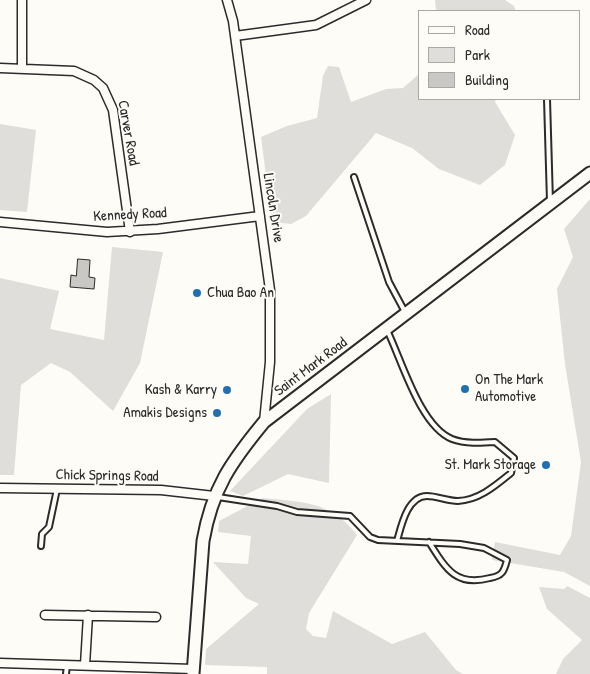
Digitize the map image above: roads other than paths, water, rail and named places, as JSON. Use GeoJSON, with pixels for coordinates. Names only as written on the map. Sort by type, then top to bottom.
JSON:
{"type":"FeatureCollection","features":[{"type":"Feature","properties":{"kind":"street"},"geometry":{"type":"LineString","coordinates":[[22,0],[22,68]]}},
{"type":"Feature","properties":{"kind":"street","name":"Lincoln Drive"},"geometry":{"type":"LineString","coordinates":[[227,0],[235,36],[269,271],[271,306],[270,362],[264,422]]}},
{"type":"Feature","properties":{"kind":"street"},"geometry":{"type":"LineString","coordinates":[[235,36],[316,25],[366,0]]}},
{"type":"Feature","properties":{"kind":"street","name":"Carver Road"},"geometry":{"type":"LineString","coordinates":[[0,68],[74,72],[94,80],[103,88],[113,110],[130,232]]}},
{"type":"Feature","properties":{"kind":"street","name":"Saint Mark Road"},"geometry":{"type":"LineString","coordinates":[[193,672],[202,541],[214,496],[236,458],[264,422],[590,173]]}},
{"type":"Feature","properties":{"kind":"street","name":"Kennedy Road"},"geometry":{"type":"LineString","coordinates":[[0,222],[78,231],[130,232],[260,216]]}},
{"type":"Feature","properties":{"kind":"street","name":"Chick Springs Road"},"geometry":{"type":"LineString","coordinates":[[0,488],[160,490],[214,496]]}},
{"type":"Feature","properties":{"kind":"street"},"geometry":{"type":"LineString","coordinates":[[45,615],[156,617]]}},
{"type":"Feature","properties":{"kind":"street"},"geometry":{"type":"LineString","coordinates":[[85,665],[88,615]]}},
{"type":"Feature","properties":{"kind":"street"},"geometry":{"type":"LineString","coordinates":[[0,663],[125,666],[193,672]]}},
{"type":"Feature","properties":{"kind":"lane"},"geometry":{"type":"LineString","coordinates":[[547,100],[550,204]]}},
{"type":"Feature","properties":{"kind":"lane"},"geometry":{"type":"LineString","coordinates":[[354,177],[389,282],[405,313]]}},
{"type":"Feature","properties":{"kind":"lane"},"geometry":{"type":"LineString","coordinates":[[386,328],[422,409],[440,432],[453,439],[471,443],[494,442],[514,458],[511,473],[478,497],[458,501],[425,496],[416,500],[406,512],[397,541]]}},
{"type":"Feature","properties":{"kind":"lane"},"geometry":{"type":"LineString","coordinates":[[40,546],[42,534],[49,527],[57,489]]}},
{"type":"Feature","properties":{"kind":"lane"},"geometry":{"type":"LineString","coordinates":[[214,496],[233,501],[277,506],[297,512],[350,516],[370,537],[378,540],[429,542],[484,548],[507,560],[504,572],[499,576],[474,582],[455,576],[444,566],[429,542]]}},
{"type":"Feature","properties":{"kind":"lane"},"geometry":{"type":"LineString","coordinates":[[66,674],[67,665]]}},
{"type":"Feature","properties":{"kind":"lane"},"geometry":{"type":"LineString","coordinates":[[123,674],[125,666]]}},
{"type":"Feature","properties":{"kind":"place","name":"Chua Bao An"},"geometry":{"type":"Point","coordinates":[197,293]}},
{"type":"Feature","properties":{"kind":"place","name":"On The Mark Automotive"},"geometry":{"type":"Point","coordinates":[465,389]}},
{"type":"Feature","properties":{"kind":"place","name":"Kash & Karry"},"geometry":{"type":"Point","coordinates":[227,390]}},
{"type":"Feature","properties":{"kind":"place","name":"Amakis Designs"},"geometry":{"type":"Point","coordinates":[217,413]}},
{"type":"Feature","properties":{"kind":"place","name":"St. Mark Storage"},"geometry":{"type":"Point","coordinates":[546,465]}}]}
